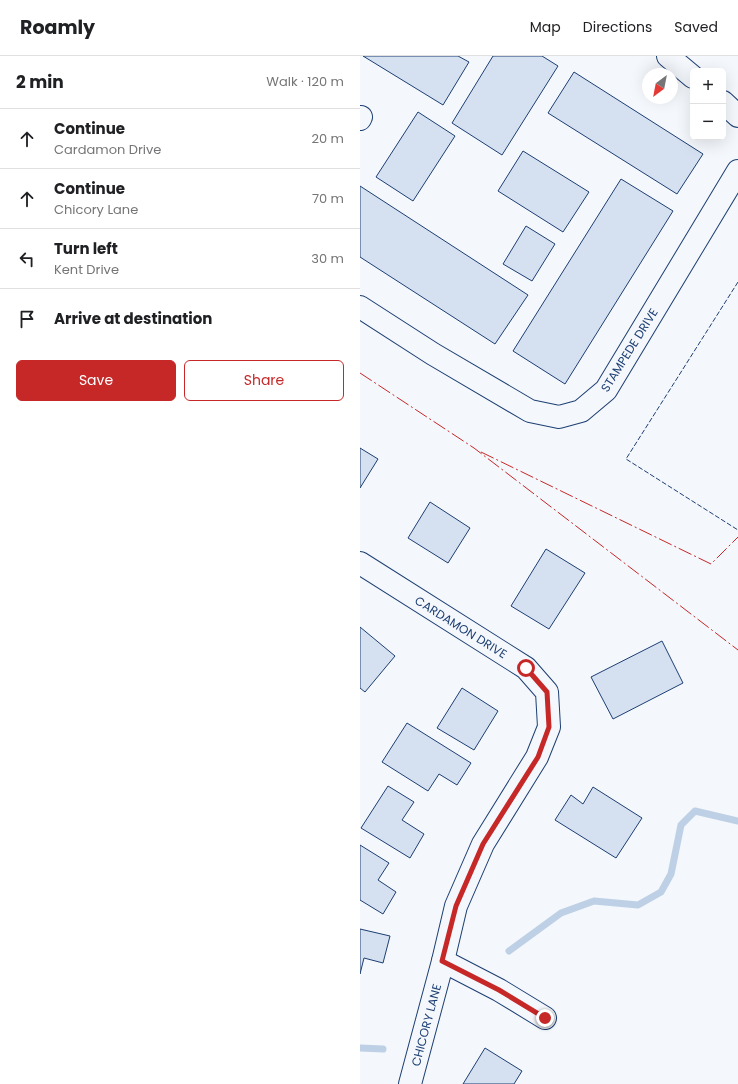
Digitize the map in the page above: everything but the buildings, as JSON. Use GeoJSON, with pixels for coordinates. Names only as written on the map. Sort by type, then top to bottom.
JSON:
{"type":"FeatureCollection","features":[{"type":"Feature","properties":{"kind":"street"},"geometry":{"type":"LineString","coordinates":[[668,56],[690,74]]}},
{"type":"Feature","properties":{"kind":"street"},"geometry":{"type":"LineString","coordinates":[[725,104],[738,116]]}},
{"type":"Feature","properties":{"kind":"street","name":"STAMPEDE DRIVE"},"geometry":{"type":"LineString","coordinates":[[360,307],[433,354],[530,411],[559,417],[582,412],[606,390],[738,170]]}},
{"type":"Feature","properties":{"kind":"street","name":"CARDAMON DRIVE"},"geometry":{"type":"LineString","coordinates":[[360,563],[526,668],[547,692],[549,727]]}},
{"type":"Feature","properties":{"kind":"street","name":"CHICORY LANE"},"geometry":{"type":"LineString","coordinates":[[410,1084],[456,906],[483,844],[538,757],[549,727]]}},
{"type":"Feature","properties":{"kind":"street"},"geometry":{"type":"LineString","coordinates":[[442,961],[499,990],[545,1018]]}},
{"type":"Feature","properties":{"kind":"waterway"},"geometry":{"type":"LineString","coordinates":[[509,951],[561,913],[594,901],[638,905],[661,892],[671,874],[681,825],[695,811],[738,821]]}},
{"type":"Feature","properties":{"kind":"waterway"},"geometry":{"type":"LineString","coordinates":[[360,1048],[383,1049]]}},
{"type":"Feature","properties":{"kind":"fence"},"geometry":{"type":"LineString","coordinates":[[738,282],[626,459],[738,530]]}},
{"type":"Feature","properties":{"kind":"power"},"geometry":{"type":"LineString","coordinates":[[360,373],[474,448],[738,650]]}},
{"type":"Feature","properties":{"kind":"power"},"geometry":{"type":"LineString","coordinates":[[481,452],[711,564],[738,537]]}},
{"type":"Feature","properties":{"kind":"route"},"geometry":{"type":"LineString","coordinates":[[526,668],[547,692],[549,727],[538,757],[483,844],[456,906],[442,961],[499,990],[545,1018]]}}]}
